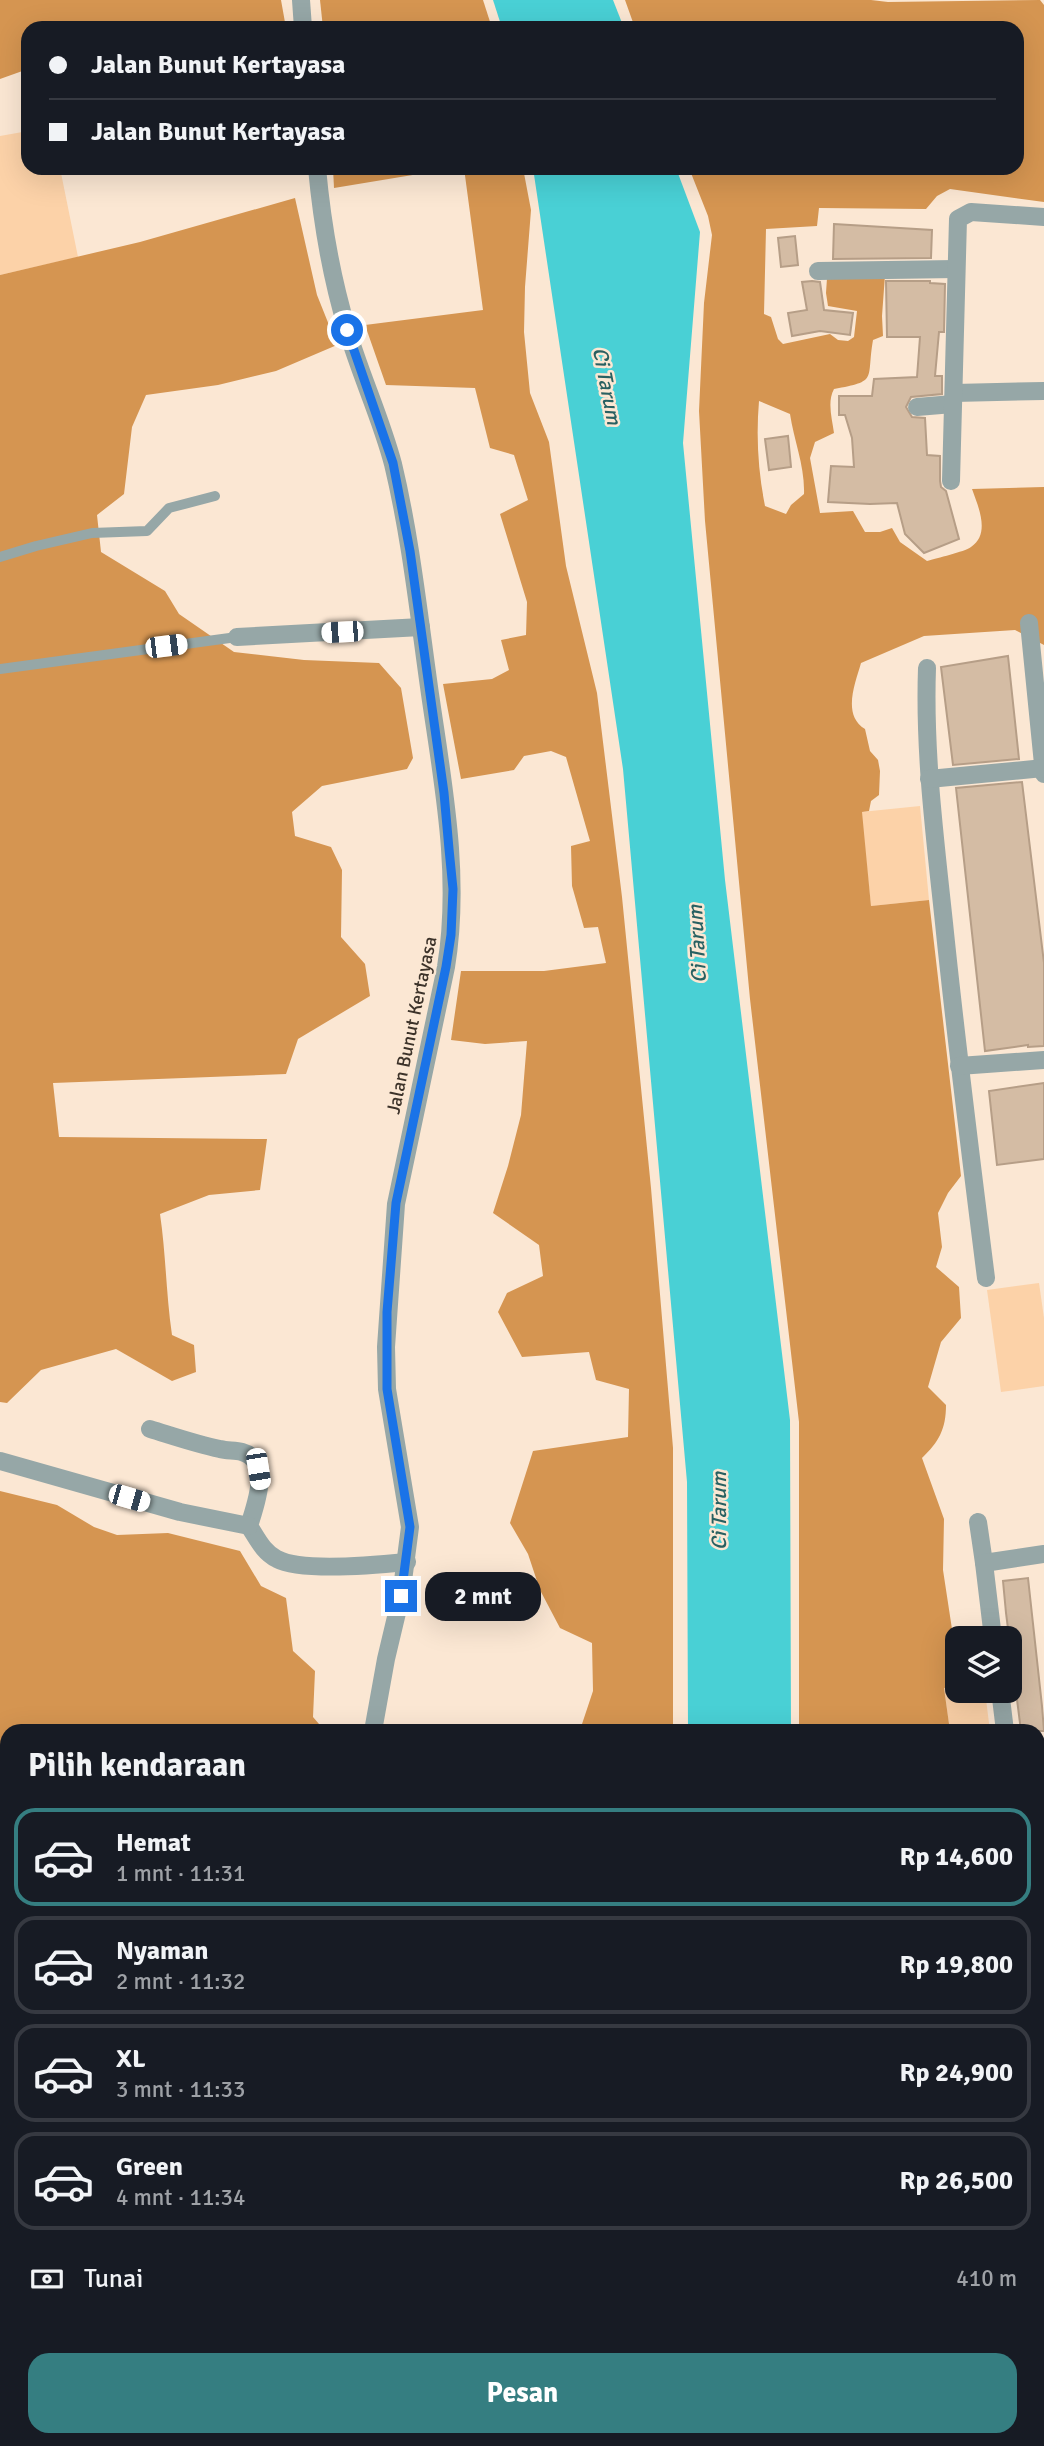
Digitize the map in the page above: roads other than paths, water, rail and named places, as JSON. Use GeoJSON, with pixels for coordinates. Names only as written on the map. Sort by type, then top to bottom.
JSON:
{"type":"FeatureCollection","features":[{"type":"Feature","properties":{"kind":"street"},"geometry":{"type":"LineString","coordinates":[[300,0],[302,21]]}},
{"type":"Feature","properties":{"kind":"street","name":"Jalan Bunut Kertayasa"},"geometry":{"type":"LineString","coordinates":[[318,175],[323,225],[341,306],[393,463],[410,551],[444,793],[453,889],[451,935],[446,967],[396,1203],[387,1312],[387,1389],[410,1527],[407,1562],[374,1724]]}},
{"type":"Feature","properties":{"kind":"street"},"geometry":{"type":"LineString","coordinates":[[950,481],[958,219],[971,212],[1044,217]]}},
{"type":"Feature","properties":{"kind":"street"},"geometry":{"type":"LineString","coordinates":[[818,271],[956,269]]}},
{"type":"Feature","properties":{"kind":"street"},"geometry":{"type":"LineString","coordinates":[[917,407],[954,399],[1044,391]]}},
{"type":"Feature","properties":{"kind":"street"},"geometry":{"type":"LineString","coordinates":[[1029,623],[1044,774]]}},
{"type":"Feature","properties":{"kind":"street"},"geometry":{"type":"LineString","coordinates":[[237,638],[421,627]]}},
{"type":"Feature","properties":{"kind":"street"},"geometry":{"type":"LineString","coordinates":[[927,668],[925,706],[929,779],[959,1066],[986,1278]]}},
{"type":"Feature","properties":{"kind":"street"},"geometry":{"type":"LineString","coordinates":[[929,779],[1044,768]]}},
{"type":"Feature","properties":{"kind":"street"},"geometry":{"type":"LineString","coordinates":[[959,1066],[1044,1060]]}},
{"type":"Feature","properties":{"kind":"street"},"geometry":{"type":"LineString","coordinates":[[150,1429],[220,1449],[244,1452],[253,1458],[261,1487],[249,1526]]}},
{"type":"Feature","properties":{"kind":"street"},"geometry":{"type":"LineString","coordinates":[[0,1461],[180,1512],[249,1526],[264,1549],[276,1559],[291,1564],[377,1565],[407,1562]]}},
{"type":"Feature","properties":{"kind":"street"},"geometry":{"type":"LineString","coordinates":[[978,1522],[992,1626]]}},
{"type":"Feature","properties":{"kind":"street"},"geometry":{"type":"LineString","coordinates":[[984,1563],[1044,1554]]}},
{"type":"Feature","properties":{"kind":"street"},"geometry":{"type":"LineString","coordinates":[[1001,1703],[1003,1724]]}},
{"type":"Feature","properties":{"kind":"lane"},"geometry":{"type":"LineString","coordinates":[[0,557],[92,533],[147,531],[169,508],[215,496]]}},
{"type":"Feature","properties":{"kind":"lane"},"geometry":{"type":"LineString","coordinates":[[0,669],[237,638]]}},
{"type":"Feature","properties":{"kind":"water"},"geometry":{"type":"Polygon","coordinates":[[[493,0],[613,0],[621,21],[500,21],[493,0]]]}},
{"type":"Feature","properties":{"kind":"water","name":"Ci Tarum"},"geometry":{"type":"Polygon","coordinates":[[[534,175],[679,175],[700,232],[683,443],[725,880],[790,1420],[791,1724],[688,1724],[687,1482],[623,769],[534,175]]]}}]}
